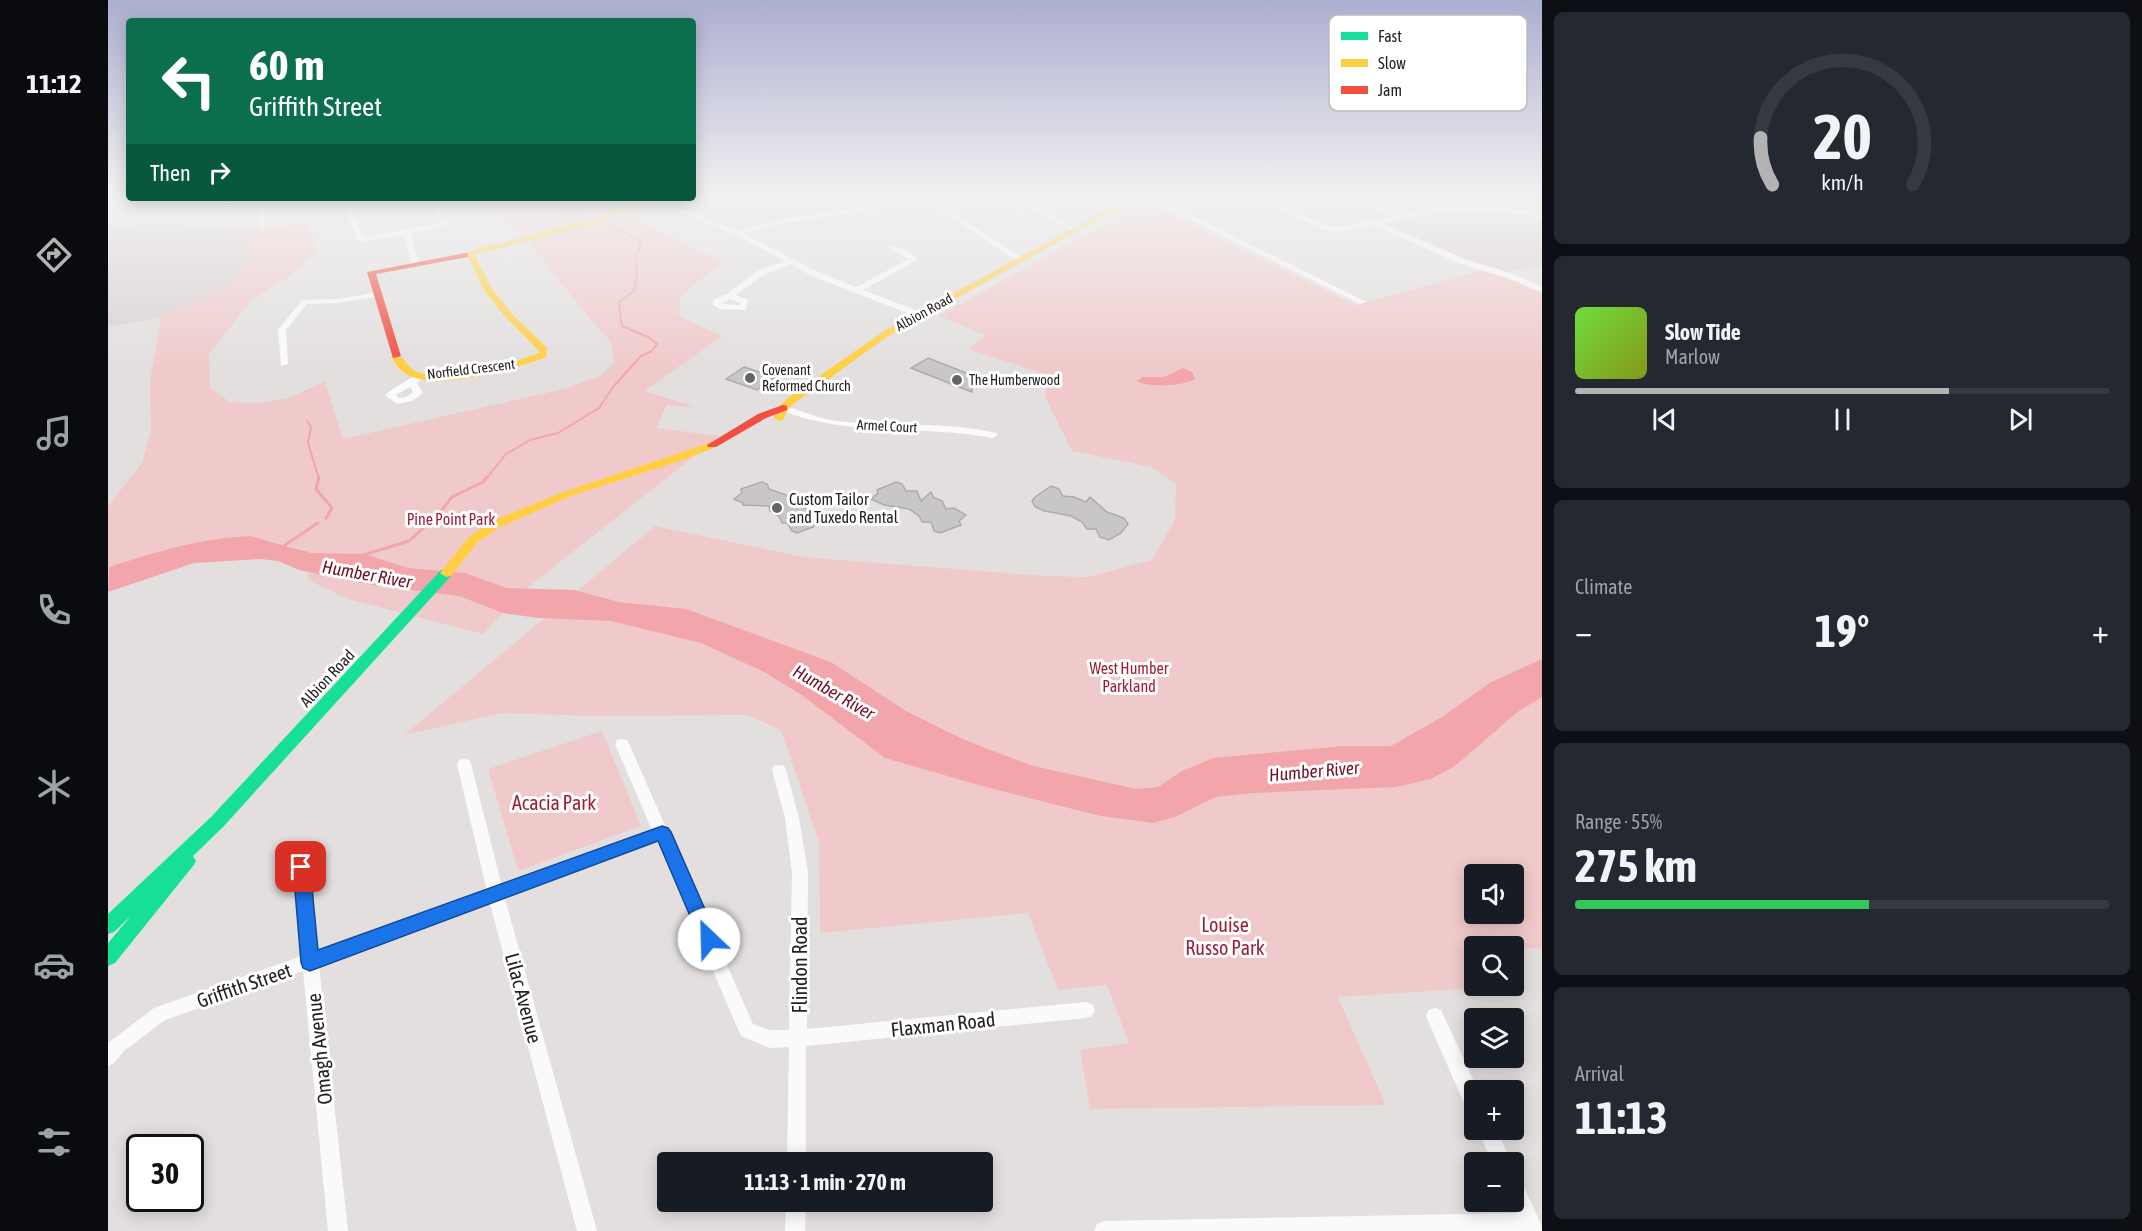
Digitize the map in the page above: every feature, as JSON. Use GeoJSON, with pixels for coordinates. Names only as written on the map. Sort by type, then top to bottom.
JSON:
{"type":"FeatureCollection","features":[{"type":"Feature","properties":{"kind":"main road","name":"Albion Road"},"geometry":{"type":"LineString","coordinates":[[108,926],[217,822],[461,557],[475,553],[495,537],[550,507],[719,450],[748,437],[780,417],[783,408],[825,375],[887,333],[1030,253]]}},
{"type":"Feature","properties":{"kind":"main road","name":"Norfield Crescent"},"geometry":{"type":"LineString","coordinates":[[471,254],[488,290],[511,318],[544,350],[543,355],[530,362],[417,379],[398,361],[371,272],[471,254]]}},
{"type":"Feature","properties":{"kind":"main road","name":"Albion Road"},"geometry":{"type":"LineString","coordinates":[[108,957],[162,894],[217,822]]}},
{"type":"Feature","properties":{"kind":"street"},"geometry":{"type":"LineString","coordinates":[[413,253],[416,264]]}},
{"type":"Feature","properties":{"kind":"street"},"geometry":{"type":"LineString","coordinates":[[774,253],[920,315]]}},
{"type":"Feature","properties":{"kind":"street"},"geometry":{"type":"LineString","coordinates":[[857,290],[913,260],[904,253]]}},
{"type":"Feature","properties":{"kind":"street"},"geometry":{"type":"LineString","coordinates":[[1011,253],[1020,259]]}},
{"type":"Feature","properties":{"kind":"street"},"geometry":{"type":"LineString","coordinates":[[1265,253],[1363,302]]}},
{"type":"Feature","properties":{"kind":"street"},"geometry":{"type":"LineString","coordinates":[[1444,253],[1510,276],[1542,290]]}},
{"type":"Feature","properties":{"kind":"street"},"geometry":{"type":"LineString","coordinates":[[730,296],[754,276],[790,262]]}},
{"type":"Feature","properties":{"kind":"street"},"geometry":{"type":"LineString","coordinates":[[284,364],[282,330],[305,302],[338,301],[378,294]]}},
{"type":"Feature","properties":{"kind":"street","name":"Armel Court"},"geometry":{"type":"LineString","coordinates":[[783,408],[796,415],[838,423],[970,429],[993,435]]}},
{"type":"Feature","properties":{"kind":"street","name":"Flaxman Road"},"geometry":{"type":"LineString","coordinates":[[622,744],[747,1030],[770,1039],[799,1038],[1086,1010]]}},
{"type":"Feature","properties":{"kind":"street","name":"Lilac Avenue"},"geometry":{"type":"LineString","coordinates":[[464,764],[496,895],[587,1231]]}},
{"type":"Feature","properties":{"kind":"street","name":"Flindon Road"},"geometry":{"type":"LineString","coordinates":[[779,770],[795,834],[800,872],[796,1152]]}},
{"type":"Feature","properties":{"kind":"street","name":"Griffith Street"},"geometry":{"type":"LineString","coordinates":[[108,1057],[118,1045],[160,1014],[496,895],[662,832]]}},
{"type":"Feature","properties":{"kind":"street","name":"Omagh Avenue"},"geometry":{"type":"LineString","coordinates":[[301,867],[339,1231]]}},
{"type":"Feature","properties":{"kind":"street"},"geometry":{"type":"LineString","coordinates":[[1435,1016],[1464,1081]]}},
{"type":"Feature","properties":{"kind":"street"},"geometry":{"type":"LineString","coordinates":[[1104,1231],[1532,1227],[1524,1210]]}},
{"type":"Feature","properties":{"kind":"street"},"geometry":{"type":"LineString","coordinates":[[795,1231],[796,1212]]}},
{"type":"Feature","properties":{"kind":"shaded area"},"geometry":{"type":"Polygon","coordinates":[[[109,253],[252,253],[230,287],[161,317],[108,327],[109,253]]]}},
{"type":"Feature","properties":{"kind":"shaded area"},"geometry":{"type":"Polygon","coordinates":[[[1453,253],[1542,253],[1542,265],[1510,272],[1453,253]]]}},
{"type":"Feature","properties":{"kind":"green space","name":"Pine Point Park"},"geometry":{"type":"Polygon","coordinates":[[[252,253],[314,253],[295,272],[250,302],[209,354],[210,388],[230,402],[259,403],[289,398],[325,381],[343,439],[568,388],[600,376],[614,363],[611,342],[538,253],[704,253],[723,263],[696,282],[680,297],[679,316],[722,336],[645,391],[695,407],[667,405],[656,428],[720,436],[527,588],[483,634],[348,599],[308,580],[312,553],[269,540],[162,550],[108,567],[108,506],[142,463],[151,430],[150,381],[161,317],[230,287],[252,253]]]}},
{"type":"Feature","properties":{"kind":"green space"},"geometry":{"type":"Polygon","coordinates":[[[1052,253],[1250,253],[1355,305],[1487,269],[1542,294],[1542,659],[1491,682],[1478,746],[1519,711],[1542,697],[1542,949],[1524,947],[1524,936],[1464,936],[1464,989],[1338,997],[1386,1105],[1090,1109],[1080,1050],[1129,1043],[1107,985],[1058,990],[1028,913],[820,933],[819,843],[781,730],[747,715],[593,716],[502,713],[404,735],[655,526],[803,557],[1045,576],[1087,577],[1152,560],[1175,520],[1176,484],[1151,467],[1072,451],[1045,397],[1047,375],[969,349],[985,335],[939,316],[1052,253]],[[759,636],[766,673],[803,696],[982,786],[1100,816],[1153,823],[1175,817],[1216,797],[1254,793],[1180,772],[1158,787],[1136,790],[1030,765],[965,740],[906,711],[831,662],[759,636]]]}},
{"type":"Feature","properties":{"kind":"green space","name":"Acacia Park"},"geometry":{"type":"Polygon","coordinates":[[[602,731],[641,826],[518,871],[488,769],[602,731]]]}},
{"type":"Feature","properties":{"kind":"water"},"geometry":{"type":"Polygon","coordinates":[[[1183,368],[1192,372],[1195,379],[1166,385],[1149,385],[1137,381],[1143,377],[1164,377],[1183,368]]]}},
{"type":"Feature","properties":{"kind":"water","name":"Humber River"},"geometry":{"type":"Polygon","coordinates":[[[250,536],[312,553],[364,554],[408,568],[465,573],[507,588],[574,590],[619,602],[686,609],[831,662],[906,711],[965,740],[1030,765],[1136,789],[1158,787],[1180,772],[1213,758],[1343,746],[1391,746],[1442,717],[1491,682],[1542,659],[1542,697],[1519,711],[1455,766],[1431,779],[1396,787],[1254,793],[1216,797],[1175,817],[1153,823],[1100,816],[885,758],[803,696],[766,673],[701,643],[611,621],[538,618],[503,613],[459,596],[371,585],[299,570],[278,561],[260,559],[194,563],[108,592],[109,567],[178,547],[250,536]]]}},
{"type":"Feature","properties":{"kind":"building","name":"The Humberwood"},"geometry":{"type":"Polygon","coordinates":[[[928,358],[966,373],[971,377],[972,392],[911,368],[928,358]]]}},
{"type":"Feature","properties":{"kind":"building","name":"Covenant Reformed Church"},"geometry":{"type":"Polygon","coordinates":[[[744,367],[775,377],[757,390],[726,379],[744,367]]]}},
{"type":"Feature","properties":{"kind":"building"},"geometry":{"type":"Polygon","coordinates":[[[762,482],[767,484],[769,489],[789,496],[794,492],[796,497],[805,501],[806,509],[815,508],[825,515],[813,527],[797,533],[792,531],[787,523],[782,523],[779,516],[770,511],[769,506],[743,505],[734,499],[742,493],[741,489],[762,482]]]}},
{"type":"Feature","properties":{"kind":"building"},"geometry":{"type":"Polygon","coordinates":[[[896,482],[902,484],[906,491],[917,491],[921,501],[931,492],[933,497],[942,501],[946,509],[954,508],[966,515],[959,521],[961,525],[940,533],[934,531],[931,522],[922,522],[919,516],[909,509],[884,505],[871,499],[878,493],[877,490],[896,482]]]}},
{"type":"Feature","properties":{"kind":"building"},"geometry":{"type":"Polygon","coordinates":[[[1051,486],[1059,489],[1063,496],[1074,497],[1086,502],[1090,497],[1107,512],[1124,518],[1128,524],[1121,533],[1109,540],[1100,537],[1096,529],[1087,529],[1082,522],[1071,516],[1035,507],[1032,501],[1035,497],[1051,486]]]}},
{"type":"Feature","properties":{"kind":"waterway"},"geometry":{"type":"LineString","coordinates":[[621,322],[619,302],[634,291],[637,273],[636,253]]}},
{"type":"Feature","properties":{"kind":"waterway"},"geometry":{"type":"LineString","coordinates":[[486,479],[506,454],[530,440],[558,433],[599,408],[613,387],[641,356],[652,351],[657,344],[650,338],[622,326],[621,320]]}},
{"type":"Feature","properties":{"kind":"waterway"},"geometry":{"type":"LineString","coordinates":[[307,421],[311,427],[308,443],[319,478]]}},
{"type":"Feature","properties":{"kind":"waterway","name":"Humber River"},"geometry":{"type":"LineString","coordinates":[[360,556],[409,541],[435,518],[452,497],[483,482],[487,477]]}},
{"type":"Feature","properties":{"kind":"waterway"},"geometry":{"type":"LineString","coordinates":[[319,478],[316,489],[332,508],[326,518]]}},
{"type":"Feature","properties":{"kind":"waterway"},"geometry":{"type":"LineString","coordinates":[[282,547],[318,523]]}},
{"type":"Feature","properties":{"kind":"traffic: fast"},"geometry":{"type":"LineString","coordinates":[[108,926],[217,822],[446,573]]}},
{"type":"Feature","properties":{"kind":"traffic: fast"},"geometry":{"type":"LineString","coordinates":[[108,957],[187,861]]}},
{"type":"Feature","properties":{"kind":"traffic: slow"},"geometry":{"type":"LineString","coordinates":[[465,255],[471,253]]}},
{"type":"Feature","properties":{"kind":"traffic: slow"},"geometry":{"type":"LineString","coordinates":[[779,418],[783,408],[792,400],[887,333],[1032,253]]}},
{"type":"Feature","properties":{"kind":"traffic: slow"},"geometry":{"type":"LineString","coordinates":[[396,356],[402,366],[412,373],[420,376],[448,377],[482,372],[543,355],[544,350],[511,318],[488,290],[471,254]]}},
{"type":"Feature","properties":{"kind":"traffic: slow"},"geometry":{"type":"LineString","coordinates":[[446,573],[473,540],[496,524],[567,494],[712,445]]}},
{"type":"Feature","properties":{"kind":"traffic: jam"},"geometry":{"type":"LineString","coordinates":[[396,356],[371,272],[465,255]]}},
{"type":"Feature","properties":{"kind":"traffic: jam"},"geometry":{"type":"LineString","coordinates":[[712,445],[762,416],[783,408]]}},
{"type":"Feature","properties":{"kind":"place","name":"Covenant Reformed Church"},"geometry":{"type":"Point","coordinates":[750,378]}},
{"type":"Feature","properties":{"kind":"place","name":"The Humberwood"},"geometry":{"type":"Point","coordinates":[957,380]}},
{"type":"Feature","properties":{"kind":"place","name":"Custom Tailor and Tuxedo Rental"},"geometry":{"type":"Point","coordinates":[777,508]}},
{"type":"Feature","properties":{"kind":"route"},"geometry":{"type":"LineString","coordinates":[[301,867],[310,962],[662,832],[709,939]]}},
{"type":"Feature","properties":{"kind":"park label","name":"West Humber Parkland"},"geometry":{"type":"Point","coordinates":[1129,677]}},
{"type":"Feature","properties":{"kind":"park label","name":"Louise Russo Park"},"geometry":{"type":"Point","coordinates":[1225,936]}}]}
